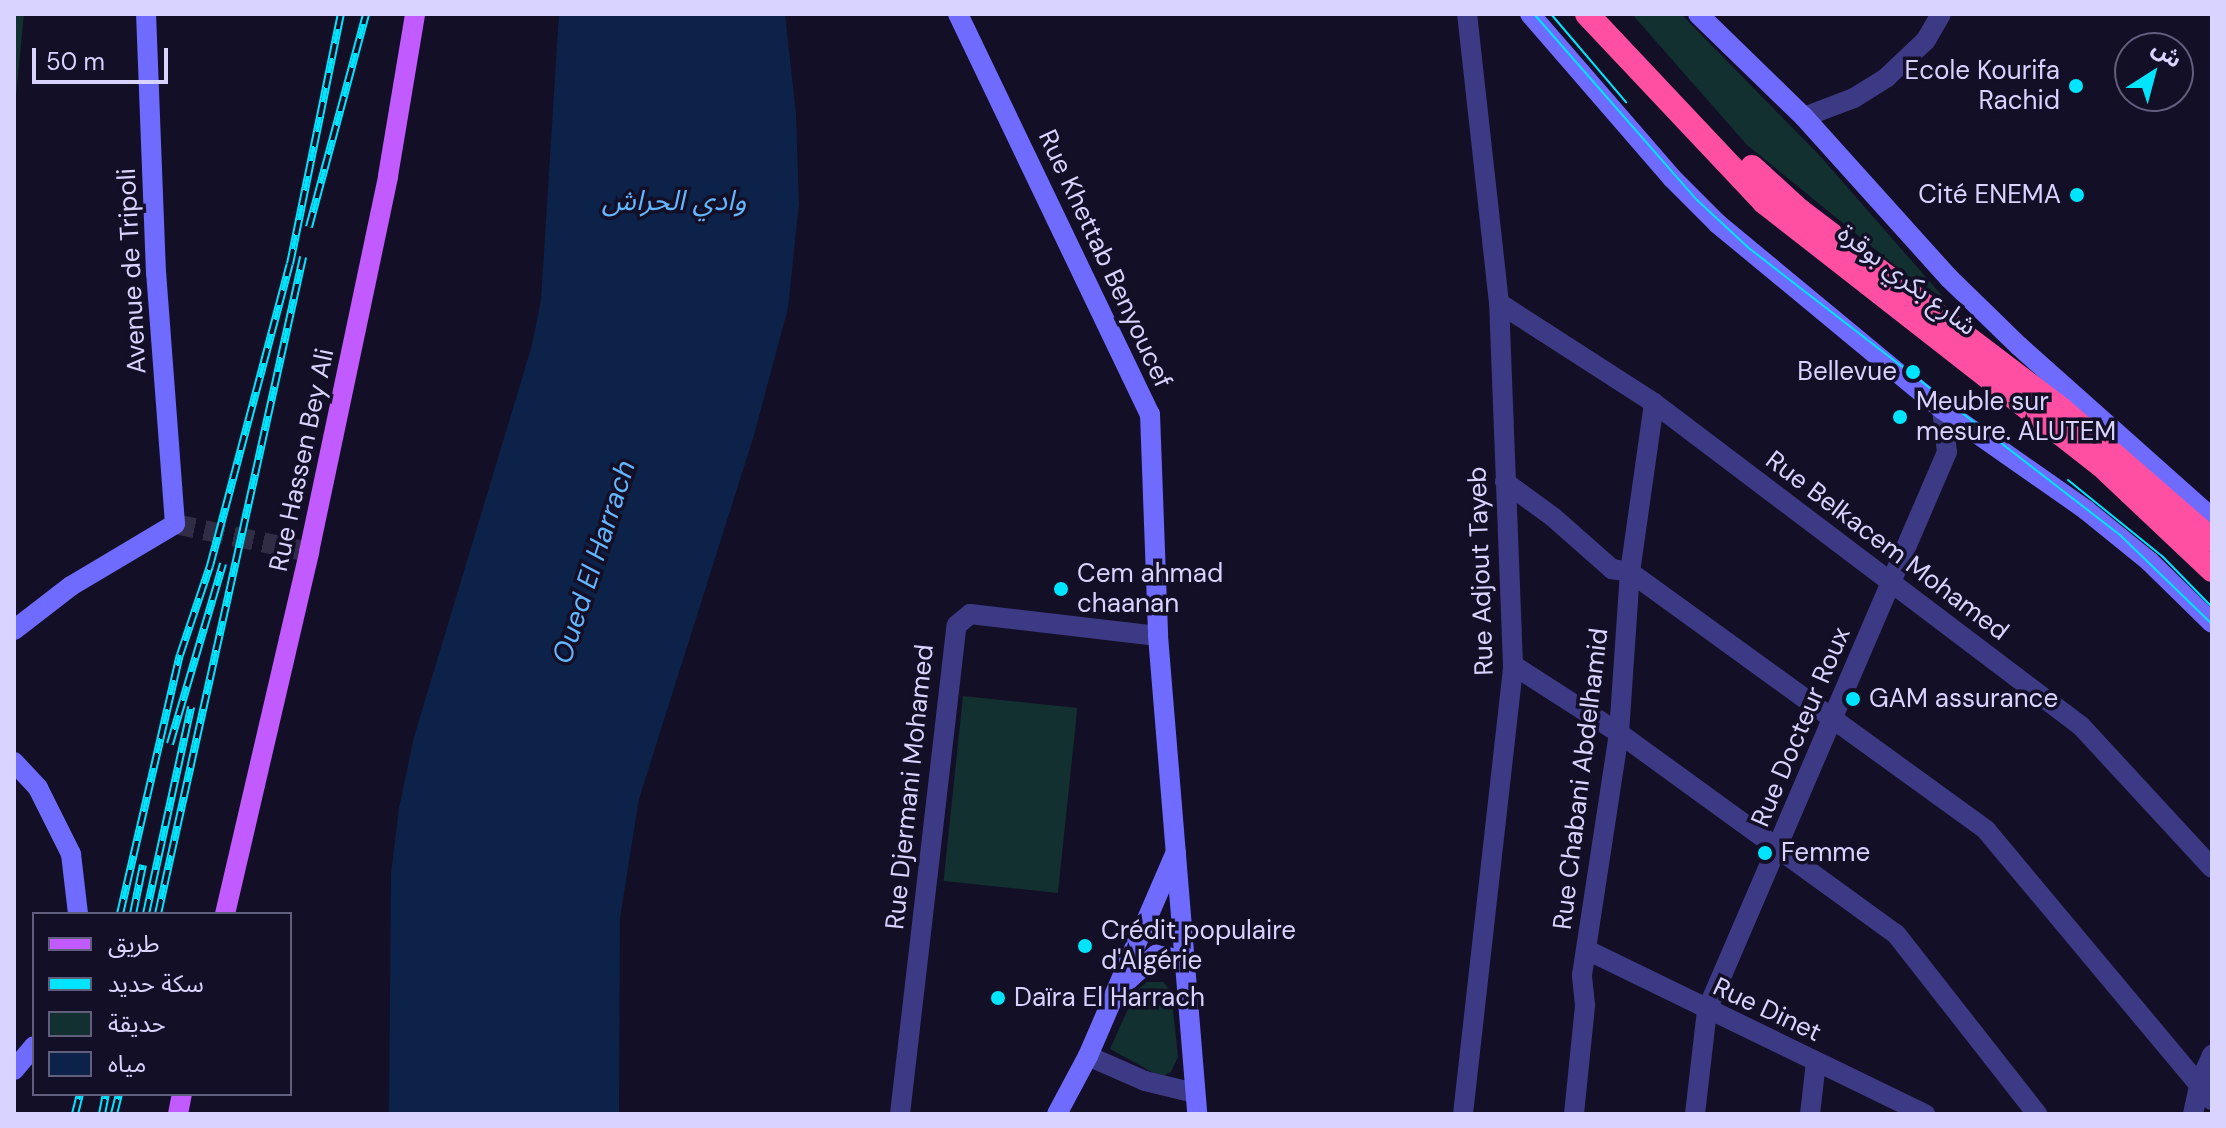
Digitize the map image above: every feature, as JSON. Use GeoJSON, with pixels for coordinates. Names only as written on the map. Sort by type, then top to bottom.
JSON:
{"type":"FeatureCollection","features":[{"type":"Feature","properties":{"kind":"highway","name":"شارع بكري بوقرة"},"geometry":{"type":"LineString","coordinates":[[1587,14],[1764,202],[2101,465],[2212,570]]}},
{"type":"Feature","properties":{"kind":"highway","name":"شارع بكري بوقرة"},"geometry":{"type":"LineString","coordinates":[[1607,14],[1773,187],[2060,408],[2212,540]]}},
{"type":"Feature","properties":{"kind":"main road","name":"Avenue de Tripoli"},"geometry":{"type":"LineString","coordinates":[[14,630],[71,586],[175,524],[156,273],[146,14]]}},
{"type":"Feature","properties":{"kind":"main road","name":"Rue Hassen Bey Ali"},"geometry":{"type":"LineString","coordinates":[[225,912],[313,537],[388,176],[415,14]]}},
{"type":"Feature","properties":{"kind":"main road","name":"Rue Khettab Benyoucef"},"geometry":{"type":"LineString","coordinates":[[958,14],[1150,414],[1158,636],[1196,1104]]}},
{"type":"Feature","properties":{"kind":"main road"},"geometry":{"type":"LineString","coordinates":[[1530,14],[1672,178],[1718,224],[1942,409],[2048,481],[2149,561],[2212,623]]}},
{"type":"Feature","properties":{"kind":"main road"},"geometry":{"type":"LineString","coordinates":[[1698,14],[1804,117],[1950,279],[2019,346],[2212,518]]}},
{"type":"Feature","properties":{"kind":"main road"},"geometry":{"type":"LineString","coordinates":[[14,762],[38,788],[71,854],[78,912]]}},
{"type":"Feature","properties":{"kind":"main road"},"geometry":{"type":"LineString","coordinates":[[1057,1114],[1116,995],[1177,848]]}},
{"type":"Feature","properties":{"kind":"main road"},"geometry":{"type":"LineString","coordinates":[[1145,925],[1163,914],[1182,922]]}},
{"type":"Feature","properties":{"kind":"main road"},"geometry":{"type":"LineString","coordinates":[[1116,995],[1140,966],[1156,955],[1185,960]]}},
{"type":"Feature","properties":{"kind":"main road"},"geometry":{"type":"LineString","coordinates":[[14,1070],[32,1048]]}},
{"type":"Feature","properties":{"kind":"street"},"geometry":{"type":"LineString","coordinates":[[1804,117],[1854,98],[1886,78],[1926,40],[1941,14]]}},
{"type":"Feature","properties":{"kind":"street","name":"Rue Adjout Tayeb"},"geometry":{"type":"LineString","coordinates":[[1463,1114],[1513,665],[1499,303],[1469,18]]}},
{"type":"Feature","properties":{"kind":"street","name":"Rue Belkacem Mohamed"},"geometry":{"type":"LineString","coordinates":[[1499,303],[1654,403],[2081,726],[2212,868]]}},
{"type":"Feature","properties":{"kind":"street","name":"Rue Chabani Abdelhamid"},"geometry":{"type":"LineString","coordinates":[[1574,1114],[1585,1005],[1582,975],[1619,733],[1630,572],[1654,403]]}},
{"type":"Feature","properties":{"kind":"street","name":"Rue Docteur Roux"},"geometry":{"type":"LineString","coordinates":[[1695,1114],[1707,1010],[1947,452],[1942,409]]}},
{"type":"Feature","properties":{"kind":"street"},"geometry":{"type":"LineString","coordinates":[[1947,452],[1973,429]]}},
{"type":"Feature","properties":{"kind":"street"},"geometry":{"type":"LineString","coordinates":[[1505,482],[1553,517],[1612,569],[1630,572],[1986,830],[2212,1100]]}},
{"type":"Feature","properties":{"kind":"street","name":"Rue Djermani Mohamed"},"geometry":{"type":"LineString","coordinates":[[900,1114],[957,625],[970,614],[1158,636]]}},
{"type":"Feature","properties":{"kind":"street"},"geometry":{"type":"LineString","coordinates":[[1513,665],[1619,733],[1896,934],[2037,1114]]}},
{"type":"Feature","properties":{"kind":"street","name":"Rue Dinet"},"geometry":{"type":"LineString","coordinates":[[1587,950],[1925,1114]]}},
{"type":"Feature","properties":{"kind":"street"},"geometry":{"type":"LineString","coordinates":[[2193,1114],[2200,1082],[2212,1055]]}},
{"type":"Feature","properties":{"kind":"street"},"geometry":{"type":"LineString","coordinates":[[1088,1056],[1196,1104]]}},
{"type":"Feature","properties":{"kind":"street"},"geometry":{"type":"LineString","coordinates":[[1810,1114],[1816,1062]]}},
{"type":"Feature","properties":{"kind":"green space"},"geometry":{"type":"Polygon","coordinates":[[[14,14],[24,14],[14,116],[14,14]]]}},
{"type":"Feature","properties":{"kind":"green space"},"geometry":{"type":"Polygon","coordinates":[[[1632,14],[1681,14],[1820,156],[1945,299],[1908,276],[1747,145],[1632,14]]]}},
{"type":"Feature","properties":{"kind":"green space"},"geometry":{"type":"Polygon","coordinates":[[[963,696],[1077,708],[1058,893],[944,881],[963,696]]]}},
{"type":"Feature","properties":{"kind":"green space"},"geometry":{"type":"Polygon","coordinates":[[[1147,982],[1163,982],[1171,991],[1178,1057],[1171,1072],[1161,1077],[1110,1049],[1136,991],[1147,982]]]}},
{"type":"Feature","properties":{"kind":"water","name":"وادي الحراش"},"geometry":{"type":"Polygon","coordinates":[[[559,14],[785,14],[796,114],[799,204],[788,308],[754,435],[639,799],[620,918],[619,1114],[389,1114],[391,874],[399,808],[414,737],[532,345],[541,300],[559,14]]]}},
{"type":"Feature","properties":{"kind":"tunnel"},"geometry":{"type":"LineString","coordinates":[[175,524],[309,552]]}},
{"type":"Feature","properties":{"kind":"tram line"},"geometry":{"type":"LineString","coordinates":[[1534,14],[1697,200],[1750,249],[2120,535],[2212,624]]}},
{"type":"Feature","properties":{"kind":"tram line"},"geometry":{"type":"LineString","coordinates":[[1551,14],[1626,102]]}},
{"type":"Feature","properties":{"kind":"tram line"},"geometry":{"type":"LineString","coordinates":[[2068,480],[2163,557],[2212,607]]}},
{"type":"Feature","properties":{"kind":"railway"},"geometry":{"type":"LineString","coordinates":[[120,912],[180,655],[210,566],[290,264],[341,14]]}},
{"type":"Feature","properties":{"kind":"railway"},"geometry":{"type":"LineString","coordinates":[[309,227],[366,14]]}},
{"type":"Feature","properties":{"kind":"railway"},"geometry":{"type":"LineString","coordinates":[[158,912],[303,257]]}},
{"type":"Feature","properties":{"kind":"railway"},"geometry":{"type":"LineString","coordinates":[[170,744],[223,564]]}},
{"type":"Feature","properties":{"kind":"railway"},"geometry":{"type":"LineString","coordinates":[[146,912],[191,707]]}},
{"type":"Feature","properties":{"kind":"railway"},"geometry":{"type":"LineString","coordinates":[[133,912],[143,865]]}},
{"type":"Feature","properties":{"kind":"railway"},"geometry":{"type":"LineString","coordinates":[[75,1114],[80,1096]]}},
{"type":"Feature","properties":{"kind":"railway"},"geometry":{"type":"LineString","coordinates":[[102,1114],[106,1096]]}},
{"type":"Feature","properties":{"kind":"railway"},"geometry":{"type":"LineString","coordinates":[[114,1114],[118,1096]]}},
{"type":"Feature","properties":{"kind":"place","name":"Ecole Kourifa Rachid"},"geometry":{"type":"Point","coordinates":[2076,86]}},
{"type":"Feature","properties":{"kind":"place","name":"Cité ENEMA"},"geometry":{"type":"Point","coordinates":[2077,195]}},
{"type":"Feature","properties":{"kind":"place","name":"Bellevue"},"geometry":{"type":"Point","coordinates":[1913,372]}},
{"type":"Feature","properties":{"kind":"place","name":"Meuble sur mesure. ALUTEM"},"geometry":{"type":"Point","coordinates":[1900,417]}},
{"type":"Feature","properties":{"kind":"place","name":"Cem ahmad chaanan"},"geometry":{"type":"Point","coordinates":[1061,589]}},
{"type":"Feature","properties":{"kind":"place","name":"GAM assurance"},"geometry":{"type":"Point","coordinates":[1853,699]}},
{"type":"Feature","properties":{"kind":"place","name":"Femme"},"geometry":{"type":"Point","coordinates":[1765,853]}},
{"type":"Feature","properties":{"kind":"place","name":"Crédit populaire d'Algérie"},"geometry":{"type":"Point","coordinates":[1085,946]}},
{"type":"Feature","properties":{"kind":"place","name":"Daïra El Harrach"},"geometry":{"type":"Point","coordinates":[998,998]}},
{"type":"Feature","properties":{"kind":"water label","name":"Oued El Harrach"},"geometry":{"type":"Point","coordinates":[594,562]}}]}
